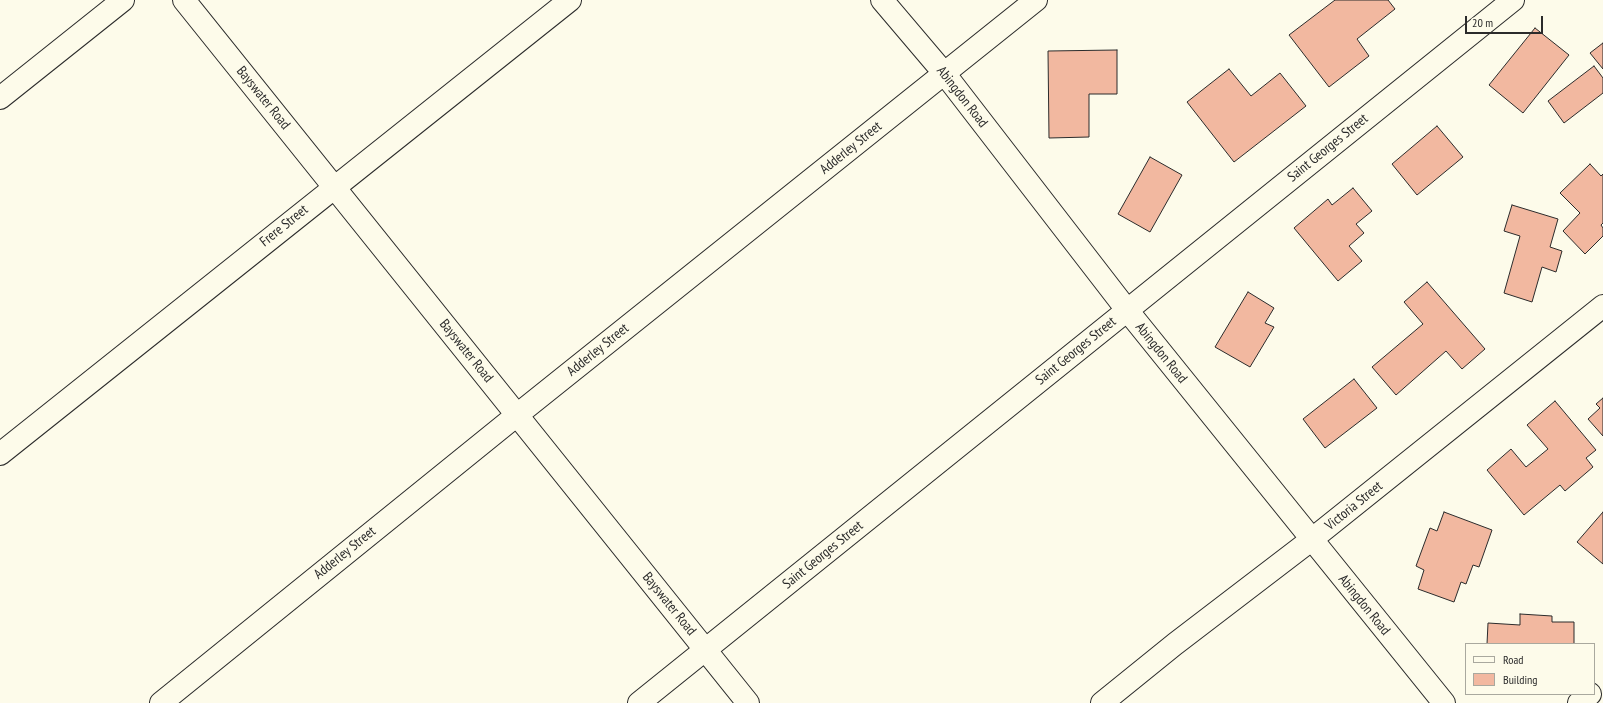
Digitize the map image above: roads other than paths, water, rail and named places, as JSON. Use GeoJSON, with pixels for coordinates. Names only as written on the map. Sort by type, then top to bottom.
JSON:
{"type":"FeatureCollection","features":[{"type":"Feature","properties":{"kind":"street"},"geometry":{"type":"LineString","coordinates":[[0,98],[123,0]]}},
{"type":"Feature","properties":{"kind":"street","name":"Bayswater Road"},"geometry":{"type":"LineString","coordinates":[[184,0],[748,703]]}},
{"type":"Feature","properties":{"kind":"street","name":"Frere Street"},"geometry":{"type":"LineString","coordinates":[[0,454],[334,186],[570,0]]}},
{"type":"Feature","properties":{"kind":"street","name":"Abingdon Road"},"geometry":{"type":"LineString","coordinates":[[882,0],[944,73],[1127,310],[1444,703]]}},
{"type":"Feature","properties":{"kind":"street","name":"Adderley Street"},"geometry":{"type":"LineString","coordinates":[[161,703],[517,414],[1036,0]]}},
{"type":"Feature","properties":{"kind":"street","name":"Saint Georges Street"},"geometry":{"type":"LineString","coordinates":[[638,703],[1513,0]]}},
{"type":"Feature","properties":{"kind":"street","name":"Victoria Street"},"geometry":{"type":"LineString","coordinates":[[1102,703],[1175,644],[1311,540],[1603,306]]}},
{"type":"Feature","properties":{"kind":"street"},"geometry":{"type":"LineString","coordinates":[[1595,690],[1603,684]]}},
{"type":"Feature","properties":{"kind":"street"},"geometry":{"type":"LineString","coordinates":[[1579,703],[1589,695]]}}]}
